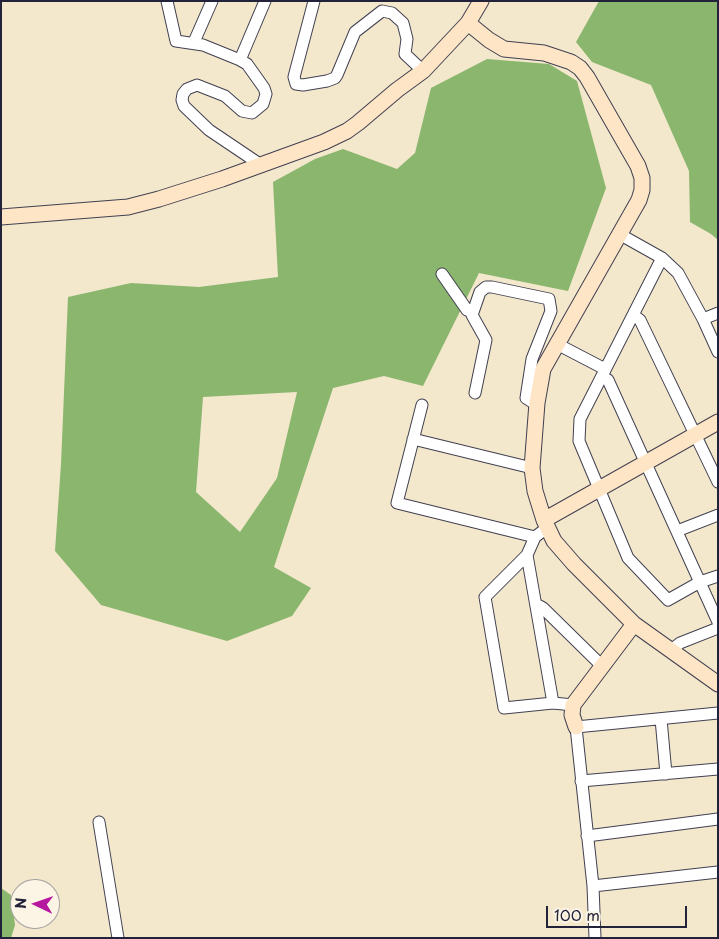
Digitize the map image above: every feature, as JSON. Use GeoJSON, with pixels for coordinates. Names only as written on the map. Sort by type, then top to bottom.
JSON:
{"type":"FeatureCollection","features":[{"type":"Feature","properties":{"kind":"street"},"geometry":{"type":"LineString","coordinates":[[167,1],[176,40],[194,42],[240,60],[246,64],[264,88],[266,94],[263,104],[252,113],[242,110],[225,96],[197,85],[187,89],[183,94],[182,100],[184,106],[209,130],[261,165]]}},
{"type":"Feature","properties":{"kind":"street"},"geometry":{"type":"LineString","coordinates":[[194,42],[212,1]]}},
{"type":"Feature","properties":{"kind":"street"},"geometry":{"type":"LineString","coordinates":[[240,60],[265,1]]}},
{"type":"Feature","properties":{"kind":"street"},"geometry":{"type":"LineString","coordinates":[[314,1],[294,77],[296,84],[303,85],[335,78],[355,32],[382,11],[392,14],[404,23],[407,39],[406,54],[423,71]]}},
{"type":"Feature","properties":{"kind":"street"},"geometry":{"type":"LineString","coordinates":[[1,217],[128,207],[179,193],[324,142],[347,131],[423,71],[468,23],[482,1]]}},
{"type":"Feature","properties":{"kind":"street"},"geometry":{"type":"LineString","coordinates":[[468,23],[498,46],[511,51],[544,54],[560,58],[580,68],[638,166],[642,178],[642,190],[639,200],[621,235],[543,369],[537,405],[532,468],[536,491],[546,523],[554,541],[562,552],[634,624],[718,684]]}},
{"type":"Feature","properties":{"kind":"street"},"geometry":{"type":"LineString","coordinates":[[621,235],[662,258],[678,273],[718,352]]}},
{"type":"Feature","properties":{"kind":"street"},"geometry":{"type":"LineString","coordinates":[[662,258],[580,418],[579,441],[628,558],[668,600],[700,582],[718,576]]}},
{"type":"Feature","properties":{"kind":"street"},"geometry":{"type":"LineString","coordinates":[[442,274],[467,310],[473,312]]}},
{"type":"Feature","properties":{"kind":"street"},"geometry":{"type":"LineString","coordinates":[[475,393],[486,340],[472,315],[478,295],[486,287],[549,299],[551,311],[532,359],[526,398],[537,405]]}},
{"type":"Feature","properties":{"kind":"street"},"geometry":{"type":"LineString","coordinates":[[702,320],[718,313]]}},
{"type":"Feature","properties":{"kind":"street"},"geometry":{"type":"LineString","coordinates":[[633,315],[640,320],[718,482]]}},
{"type":"Feature","properties":{"kind":"street"},"geometry":{"type":"LineString","coordinates":[[557,344],[604,372],[718,622]]}},
{"type":"Feature","properties":{"kind":"street"},"geometry":{"type":"LineString","coordinates":[[422,405],[397,503],[535,536]]}},
{"type":"Feature","properties":{"kind":"street"},"geometry":{"type":"LineString","coordinates":[[573,704],[554,703],[504,708],[485,597],[527,555],[535,536],[546,523],[598,489],[718,422]]}},
{"type":"Feature","properties":{"kind":"street"},"geometry":{"type":"LineString","coordinates":[[413,439],[532,468]]}},
{"type":"Feature","properties":{"kind":"street"},"geometry":{"type":"LineString","coordinates":[[677,531],[718,515]]}},
{"type":"Feature","properties":{"kind":"street"},"geometry":{"type":"LineString","coordinates":[[527,555],[554,703]]}},
{"type":"Feature","properties":{"kind":"street"},"geometry":{"type":"LineString","coordinates":[[536,604],[543,608],[602,666]]}},
{"type":"Feature","properties":{"kind":"street"},"geometry":{"type":"LineString","coordinates":[[595,938],[593,886],[576,727],[572,715],[573,704],[634,624]]}},
{"type":"Feature","properties":{"kind":"street"},"geometry":{"type":"LineString","coordinates":[[670,651],[680,643],[718,628]]}},
{"type":"Feature","properties":{"kind":"street"},"geometry":{"type":"LineString","coordinates":[[576,727],[718,713]]}},
{"type":"Feature","properties":{"kind":"street"},"geometry":{"type":"LineString","coordinates":[[661,719],[666,774]]}},
{"type":"Feature","properties":{"kind":"street"},"geometry":{"type":"LineString","coordinates":[[581,781],[718,769]]}},
{"type":"Feature","properties":{"kind":"street"},"geometry":{"type":"LineString","coordinates":[[587,836],[718,819]]}},
{"type":"Feature","properties":{"kind":"street"},"geometry":{"type":"LineString","coordinates":[[100,822],[118,938]]}},
{"type":"Feature","properties":{"kind":"street"},"geometry":{"type":"LineString","coordinates":[[593,886],[718,872]]}},
{"type":"Feature","properties":{"kind":"green space"},"geometry":{"type":"Polygon","coordinates":[[[599,1],[718,1],[718,240],[690,222],[689,171],[651,85],[592,62],[576,42],[599,1]]]}},
{"type":"Feature","properties":{"kind":"green space"},"geometry":{"type":"Polygon","coordinates":[[[487,59],[549,64],[577,81],[606,188],[568,291],[479,273],[423,386],[384,376],[333,388],[274,567],[311,588],[292,616],[227,641],[101,605],[55,551],[61,464],[68,297],[131,283],[199,287],[278,277],[273,182],[315,159],[343,149],[397,169],[415,153],[431,88],[487,59]],[[297,392],[203,397],[196,492],[240,532],[277,478],[297,392]]]}},
{"type":"Feature","properties":{"kind":"green space"},"geometry":{"type":"Polygon","coordinates":[[[1,888],[10,894],[10,929],[14,929],[11,938],[1,938],[1,888]]]}}]}
